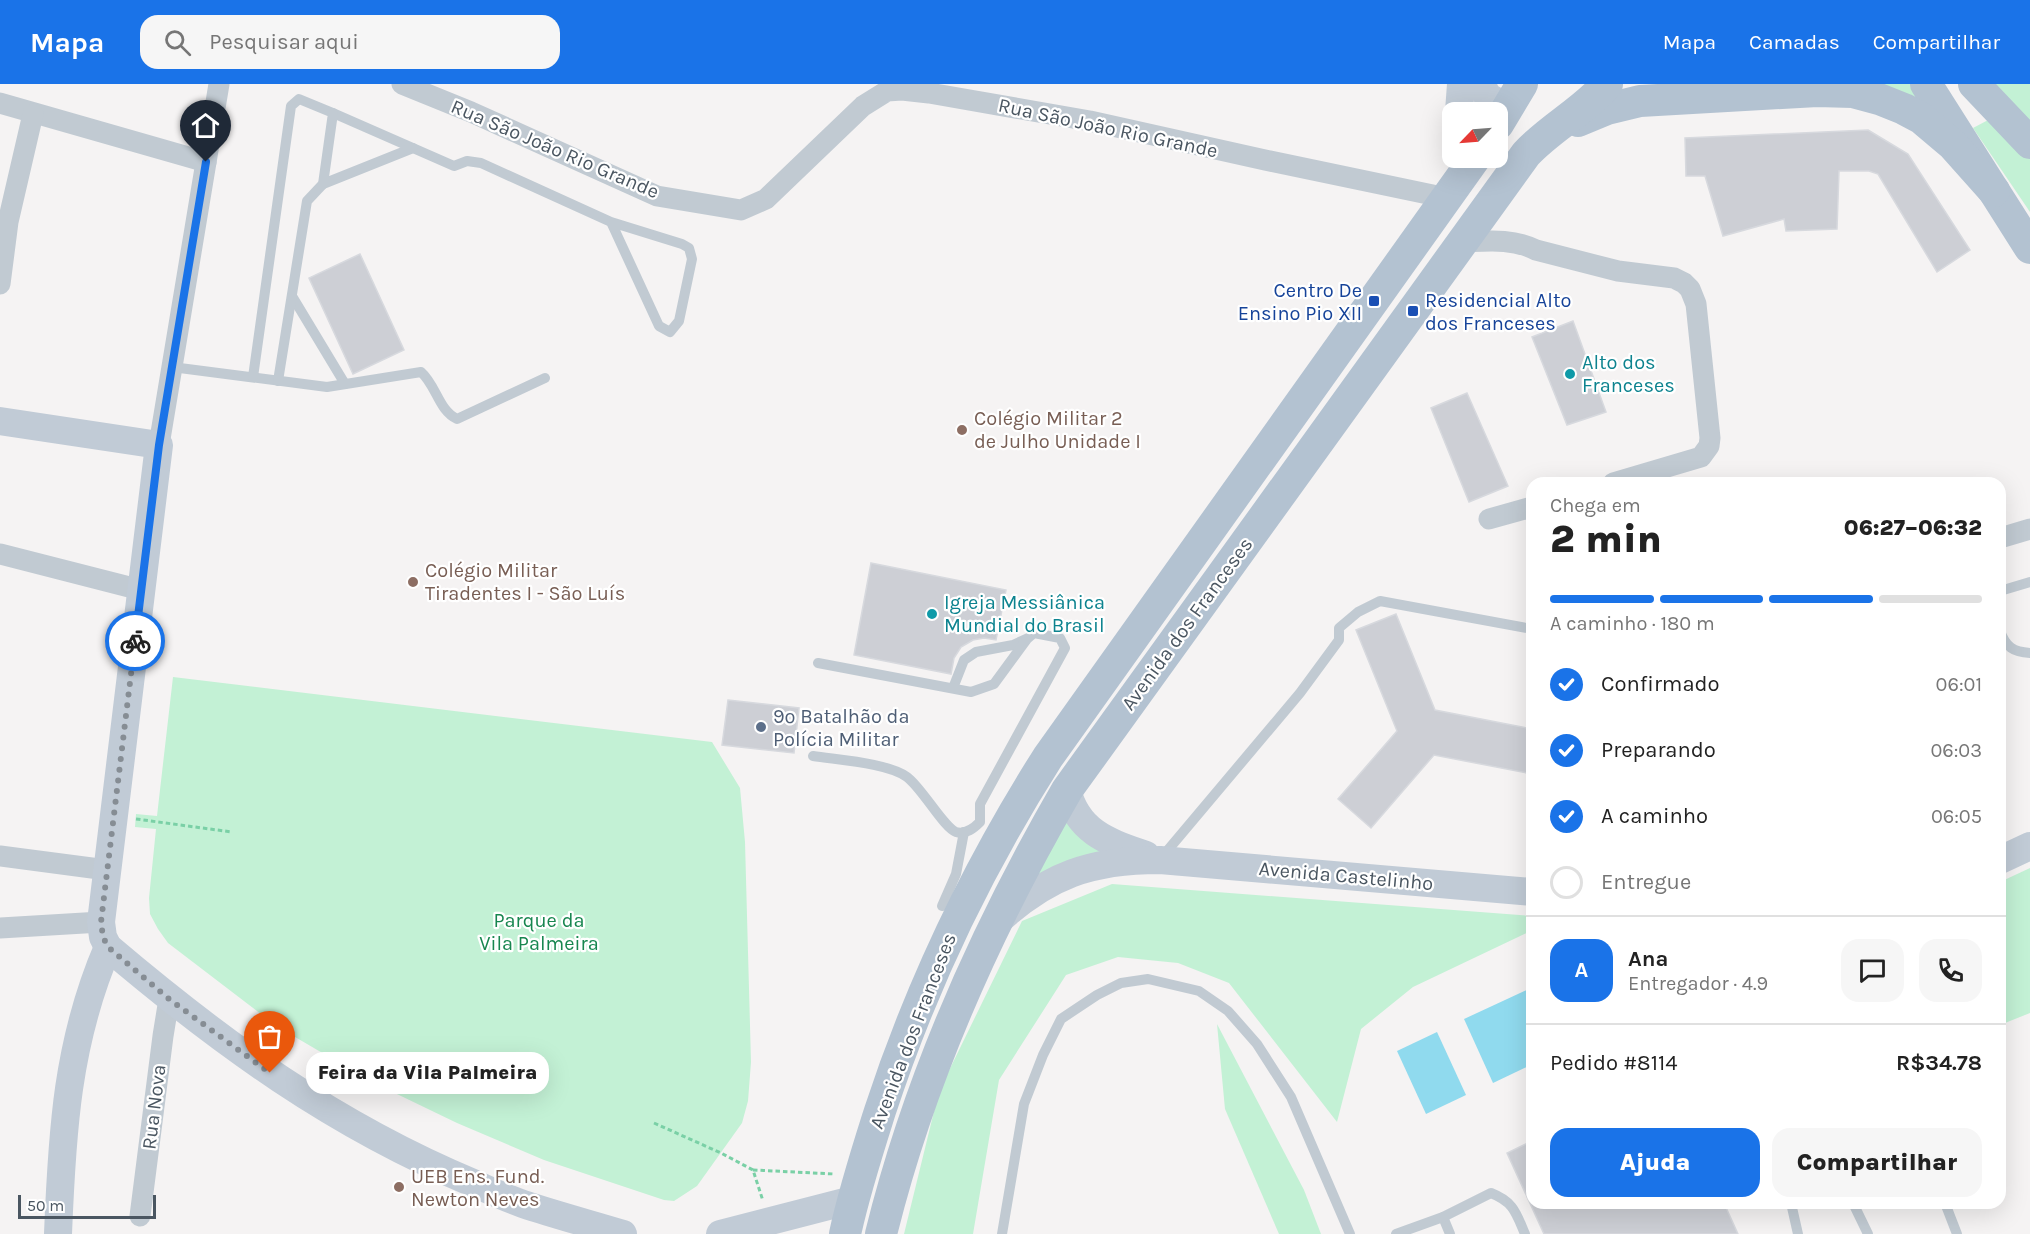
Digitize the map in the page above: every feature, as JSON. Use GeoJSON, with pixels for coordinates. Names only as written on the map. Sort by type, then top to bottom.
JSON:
{"type":"FeatureCollection","features":[{"type":"Feature","properties":{"kind":"main road"},"geometry":{"type":"LineString","coordinates":[[1497,102],[1522,84]]}},
{"type":"Feature","properties":{"kind":"main road"},"geometry":{"type":"LineString","coordinates":[[1538,141],[1591,84]]}},
{"type":"Feature","properties":{"kind":"main road","name":"Avenida dos Franceses"},"geometry":{"type":"LineString","coordinates":[[881,1234],[906,1141],[940,1047],[994,925],[1067,790],[1526,154],[1538,141],[1583,107],[1607,84]]}},
{"type":"Feature","properties":{"kind":"main road"},"geometry":{"type":"LineString","coordinates":[[1926,84],[2030,248]]}},
{"type":"Feature","properties":{"kind":"main road"},"geometry":{"type":"LineString","coordinates":[[1974,84],[2030,143]]}},
{"type":"Feature","properties":{"kind":"main road"},"geometry":{"type":"LineString","coordinates":[[1538,141],[1607,109],[1640,101],[1817,91],[1853,92],[1887,102],[1921,118],[1953,145],[1994,191]]}},
{"type":"Feature","properties":{"kind":"main road"},"geometry":{"type":"LineString","coordinates":[[1453,181],[1462,168]]}},
{"type":"Feature","properties":{"kind":"main road","name":"Avenida dos Franceses"},"geometry":{"type":"LineString","coordinates":[[845,1234],[855,1188],[889,1082],[931,975],[963,906],[990,828],[1048,757],[1453,181],[1465,168]]}},
{"type":"Feature","properties":{"kind":"street"},"geometry":{"type":"LineString","coordinates":[[58,1234],[62,1139],[72,1068],[84,1010],[105,935],[107,870],[159,445],[219,84]]}},
{"type":"Feature","properties":{"kind":"street","name":"Rua São João Rio Grande"},"geometry":{"type":"LineString","coordinates":[[402,84],[471,112],[657,196],[741,210],[766,199],[863,106],[887,91],[902,90],[1090,121],[1265,160],[1453,181]]}},
{"type":"Feature","properties":{"kind":"street"},"geometry":{"type":"LineString","coordinates":[[1460,102],[1461,84]]}},
{"type":"Feature","properties":{"kind":"street"},"geometry":{"type":"LineString","coordinates":[[0,103],[206,162]]}},
{"type":"Feature","properties":{"kind":"street"},"geometry":{"type":"LineString","coordinates":[[0,284],[4,222],[33,114]]}},
{"type":"Feature","properties":{"kind":"street"},"geometry":{"type":"LineString","coordinates":[[1458,249],[1509,254],[1536,249],[1618,271],[1674,278],[1684,283],[1696,304],[1709,446],[1701,457],[1633,477]]}},
{"type":"Feature","properties":{"kind":"street"},"geometry":{"type":"LineString","coordinates":[[0,421],[159,445]]}},
{"type":"Feature","properties":{"kind":"street"},"geometry":{"type":"LineString","coordinates":[[1489,519],[1526,509]]}},
{"type":"Feature","properties":{"kind":"street"},"geometry":{"type":"LineString","coordinates":[[2006,536],[2030,529]]}},
{"type":"Feature","properties":{"kind":"street"},"geometry":{"type":"LineString","coordinates":[[0,554],[141,590]]}},
{"type":"Feature","properties":{"kind":"street","name":"Avenida Castelinho"},"geometry":{"type":"LineString","coordinates":[[1067,790],[1080,819],[1093,832],[1110,842],[1160,860]]}},
{"type":"Feature","properties":{"kind":"street"},"geometry":{"type":"LineString","coordinates":[[2006,857],[2030,846]]}},
{"type":"Feature","properties":{"kind":"street"},"geometry":{"type":"LineString","coordinates":[[0,856],[107,870]]}},
{"type":"Feature","properties":{"kind":"street","name":"Avenida Castelinho"},"geometry":{"type":"LineString","coordinates":[[994,925],[1020,901],[1038,889],[1071,873],[1122,861],[1160,860],[1526,891]]}},
{"type":"Feature","properties":{"kind":"street"},"geometry":{"type":"LineString","coordinates":[[0,928],[105,935],[169,999],[285,1084],[357,1127],[435,1167],[522,1203],[623,1234]]}},
{"type":"Feature","properties":{"kind":"street","name":"Rua Nova"},"geometry":{"type":"LineString","coordinates":[[140,1216],[169,999]]}},
{"type":"Feature","properties":{"kind":"street"},"geometry":{"type":"LineString","coordinates":[[720,1234],[770,1221],[855,1188]]}},
{"type":"Feature","properties":{"kind":"lane"},"geometry":{"type":"LineString","coordinates":[[253,378],[291,106],[299,99],[454,166],[467,161],[481,163],[611,222],[682,244],[689,249],[692,259],[679,321],[670,332],[659,326],[611,222]]}},
{"type":"Feature","properties":{"kind":"lane"},"geometry":{"type":"LineString","coordinates":[[323,184],[333,113]]}},
{"type":"Feature","properties":{"kind":"lane"},"geometry":{"type":"LineString","coordinates":[[279,381],[307,201],[323,184],[413,148]]}},
{"type":"Feature","properties":{"kind":"lane"},"geometry":{"type":"LineString","coordinates":[[292,296],[345,384]]}},
{"type":"Feature","properties":{"kind":"lane"},"geometry":{"type":"LineString","coordinates":[[172,367],[327,387],[421,372],[430,380],[448,415],[456,419],[545,378]]}},
{"type":"Feature","properties":{"kind":"lane"},"geometry":{"type":"LineString","coordinates":[[2006,589],[2030,582]]}},
{"type":"Feature","properties":{"kind":"lane"},"geometry":{"type":"LineString","coordinates":[[1160,860],[1300,693],[1339,640],[1339,628],[1371,604],[1380,601],[1404,604],[1526,628]]}},
{"type":"Feature","properties":{"kind":"lane"},"geometry":{"type":"LineString","coordinates":[[813,756],[895,770],[922,790],[950,828],[964,832],[990,828],[980,804],[1065,648],[1060,638],[1034,633],[1013,645],[976,652],[964,660],[953,688]]}},
{"type":"Feature","properties":{"kind":"lane"},"geometry":{"type":"LineString","coordinates":[[818,663],[971,692],[994,684],[1026,639]]}},
{"type":"Feature","properties":{"kind":"lane"},"geometry":{"type":"LineString","coordinates":[[2006,644],[2008,648],[2017,652],[2030,653]]}},
{"type":"Feature","properties":{"kind":"lane"},"geometry":{"type":"LineString","coordinates":[[942,906],[956,874],[964,832]]}},
{"type":"Feature","properties":{"kind":"lane"},"geometry":{"type":"LineString","coordinates":[[1002,1234],[1024,1104],[1043,1054],[1061,1019],[1097,995],[1121,983],[1148,979],[1199,991],[1228,1011],[1257,1044],[1291,1097],[1350,1234]]}},
{"type":"Feature","properties":{"kind":"lane"},"geometry":{"type":"LineString","coordinates":[[1396,1234],[1443,1217],[1491,1193],[1504,1198],[1513,1207],[1525,1234]]}},
{"type":"Feature","properties":{"kind":"lane"},"geometry":{"type":"LineString","coordinates":[[1792,1209],[1798,1234]]}},
{"type":"Feature","properties":{"kind":"lane"},"geometry":{"type":"LineString","coordinates":[[1856,1209],[1868,1234]]}},
{"type":"Feature","properties":{"kind":"lane"},"geometry":{"type":"LineString","coordinates":[[1947,1209],[1957,1234]]}},
{"type":"Feature","properties":{"kind":"lane"},"geometry":{"type":"LineString","coordinates":[[1443,1217],[1450,1234]]}},
{"type":"Feature","properties":{"kind":"path"},"geometry":{"type":"LineString","coordinates":[[113,817],[232,832]]}},
{"type":"Feature","properties":{"kind":"path"},"geometry":{"type":"LineString","coordinates":[[654,1123],[753,1170],[855,1188]]}},
{"type":"Feature","properties":{"kind":"path"},"geometry":{"type":"LineString","coordinates":[[753,1170],[770,1221]]}},
{"type":"Feature","properties":{"kind":"green space"},"geometry":{"type":"Polygon","coordinates":[[[1855,84],[1915,84],[1933,111],[1855,84]]]}},
{"type":"Feature","properties":{"kind":"green space"},"geometry":{"type":"Polygon","coordinates":[[[1994,84],[2030,84],[2030,121],[1994,84]]]}},
{"type":"Feature","properties":{"kind":"green space"},"geometry":{"type":"Polygon","coordinates":[[[1990,119],[2030,154],[2030,212],[1973,128],[1990,119]]]}},
{"type":"Feature","properties":{"kind":"green space","name":"Parque da Vila Palmeira"},"geometry":{"type":"Polygon","coordinates":[[[173,677],[712,742],[740,788],[745,842],[751,1062],[748,1101],[742,1123],[697,1186],[674,1201],[664,1200],[544,1160],[457,1123],[372,1082],[278,1027],[168,943],[150,914],[149,898],[156,829],[135,827],[136,814],[157,816],[173,677]]]}},
{"type":"Feature","properties":{"kind":"green space"},"geometry":{"type":"Polygon","coordinates":[[[1067,821],[1114,853],[1033,878],[1067,821]]]}},
{"type":"Feature","properties":{"kind":"green space"},"geometry":{"type":"Polygon","coordinates":[[[2030,868],[2030,1013],[2006,1023],[2006,879],[2030,868]]]}},
{"type":"Feature","properties":{"kind":"green space"},"geometry":{"type":"Polygon","coordinates":[[[1112,884],[1526,916],[1526,933],[1413,987],[1361,1029],[1337,1122],[1229,983],[1178,963],[1118,957],[1066,975],[999,1080],[973,1234],[904,1234],[939,1091],[1022,921],[1112,884]]]}},
{"type":"Feature","properties":{"kind":"green space"},"geometry":{"type":"Polygon","coordinates":[[[1217,1024],[1304,1190],[1321,1234],[1279,1234],[1225,1109],[1217,1024]]]}},
{"type":"Feature","properties":{"kind":"water"},"geometry":{"type":"Polygon","coordinates":[[[1526,990],[1526,1067],[1493,1083],[1464,1019],[1526,990]]]}},
{"type":"Feature","properties":{"kind":"water"},"geometry":{"type":"Polygon","coordinates":[[[1437,1032],[1466,1095],[1426,1114],[1397,1051],[1437,1032]]]}},
{"type":"Feature","properties":{"kind":"building"},"geometry":{"type":"Polygon","coordinates":[[[1868,130],[1908,154],[1970,250],[1937,272],[1878,174],[1869,171],[1839,171],[1837,229],[1786,231],[1784,219],[1723,236],[1705,176],[1686,176],[1685,138],[1868,130]]]}},
{"type":"Feature","properties":{"kind":"building"},"geometry":{"type":"Polygon","coordinates":[[[360,254],[404,350],[353,374],[309,278],[360,254]]]}},
{"type":"Feature","properties":{"kind":"building","name":"Alto dos Franceses"},"geometry":{"type":"Polygon","coordinates":[[[1573,321],[1606,412],[1567,425],[1532,337],[1573,321]]]}},
{"type":"Feature","properties":{"kind":"building"},"geometry":{"type":"Polygon","coordinates":[[[1467,393],[1508,486],[1469,502],[1431,408],[1467,393]]]}},
{"type":"Feature","properties":{"kind":"building","name":"Igreja Messiânica Mundial do Brasil"},"geometry":{"type":"Polygon","coordinates":[[[871,563],[1006,590],[996,640],[984,638],[973,640],[961,647],[954,658],[951,674],[854,655],[871,563]]]}},
{"type":"Feature","properties":{"kind":"building"},"geometry":{"type":"Polygon","coordinates":[[[1396,614],[1435,710],[1526,728],[1526,773],[1434,755],[1371,828],[1338,799],[1397,731],[1356,630],[1396,614]]]}},
{"type":"Feature","properties":{"kind":"building","name":"9º Batalhão da Polícia Militar"},"geometry":{"type":"Polygon","coordinates":[[[728,700],[799,708],[794,753],[722,745],[728,700]]]}},
{"type":"Feature","properties":{"kind":"building"},"geometry":{"type":"Polygon","coordinates":[[[1526,1144],[1526,1195],[1507,1153],[1526,1144]]]}},
{"type":"Feature","properties":{"kind":"building"},"geometry":{"type":"Polygon","coordinates":[[[1533,1209],[1727,1209],[1738,1234],[1544,1234],[1533,1209]]]}},
{"type":"Feature","properties":{"kind":"way so far"},"geometry":{"type":"LineString","coordinates":[[135,641],[101,922],[103,937],[108,947],[169,999],[270,1073]]}},
{"type":"Feature","properties":{"kind":"place","name":"Centro De Ensino Pio XII"},"geometry":{"type":"Point","coordinates":[1374,301]}},
{"type":"Feature","properties":{"kind":"place","name":"Residencial Alto dos Franceses"},"geometry":{"type":"Point","coordinates":[1413,311]}},
{"type":"Feature","properties":{"kind":"place","name":"Alto dos Franceses"},"geometry":{"type":"Point","coordinates":[1570,374]}},
{"type":"Feature","properties":{"kind":"place","name":"Colégio Militar 2 de Julho Unidade I"},"geometry":{"type":"Point","coordinates":[962,430]}},
{"type":"Feature","properties":{"kind":"place","name":"Colégio Militar Tiradentes I - São Luís"},"geometry":{"type":"Point","coordinates":[413,582]}},
{"type":"Feature","properties":{"kind":"place","name":"Igreja Messiânica Mundial do Brasil"},"geometry":{"type":"Point","coordinates":[932,614]}},
{"type":"Feature","properties":{"kind":"place","name":"9º Batalhão da Polícia Militar"},"geometry":{"type":"Point","coordinates":[761,727]}},
{"type":"Feature","properties":{"kind":"place","name":"Feira da Vila Palmeira"},"geometry":{"type":"Point","coordinates":[270,1073]}},
{"type":"Feature","properties":{"kind":"place","name":"UEB Ens. Fund. Newton Neves"},"geometry":{"type":"Point","coordinates":[399,1187]}},
{"type":"Feature","properties":{"kind":"route"},"geometry":{"type":"LineString","coordinates":[[135,641],[159,445],[206,162]]}}]}
